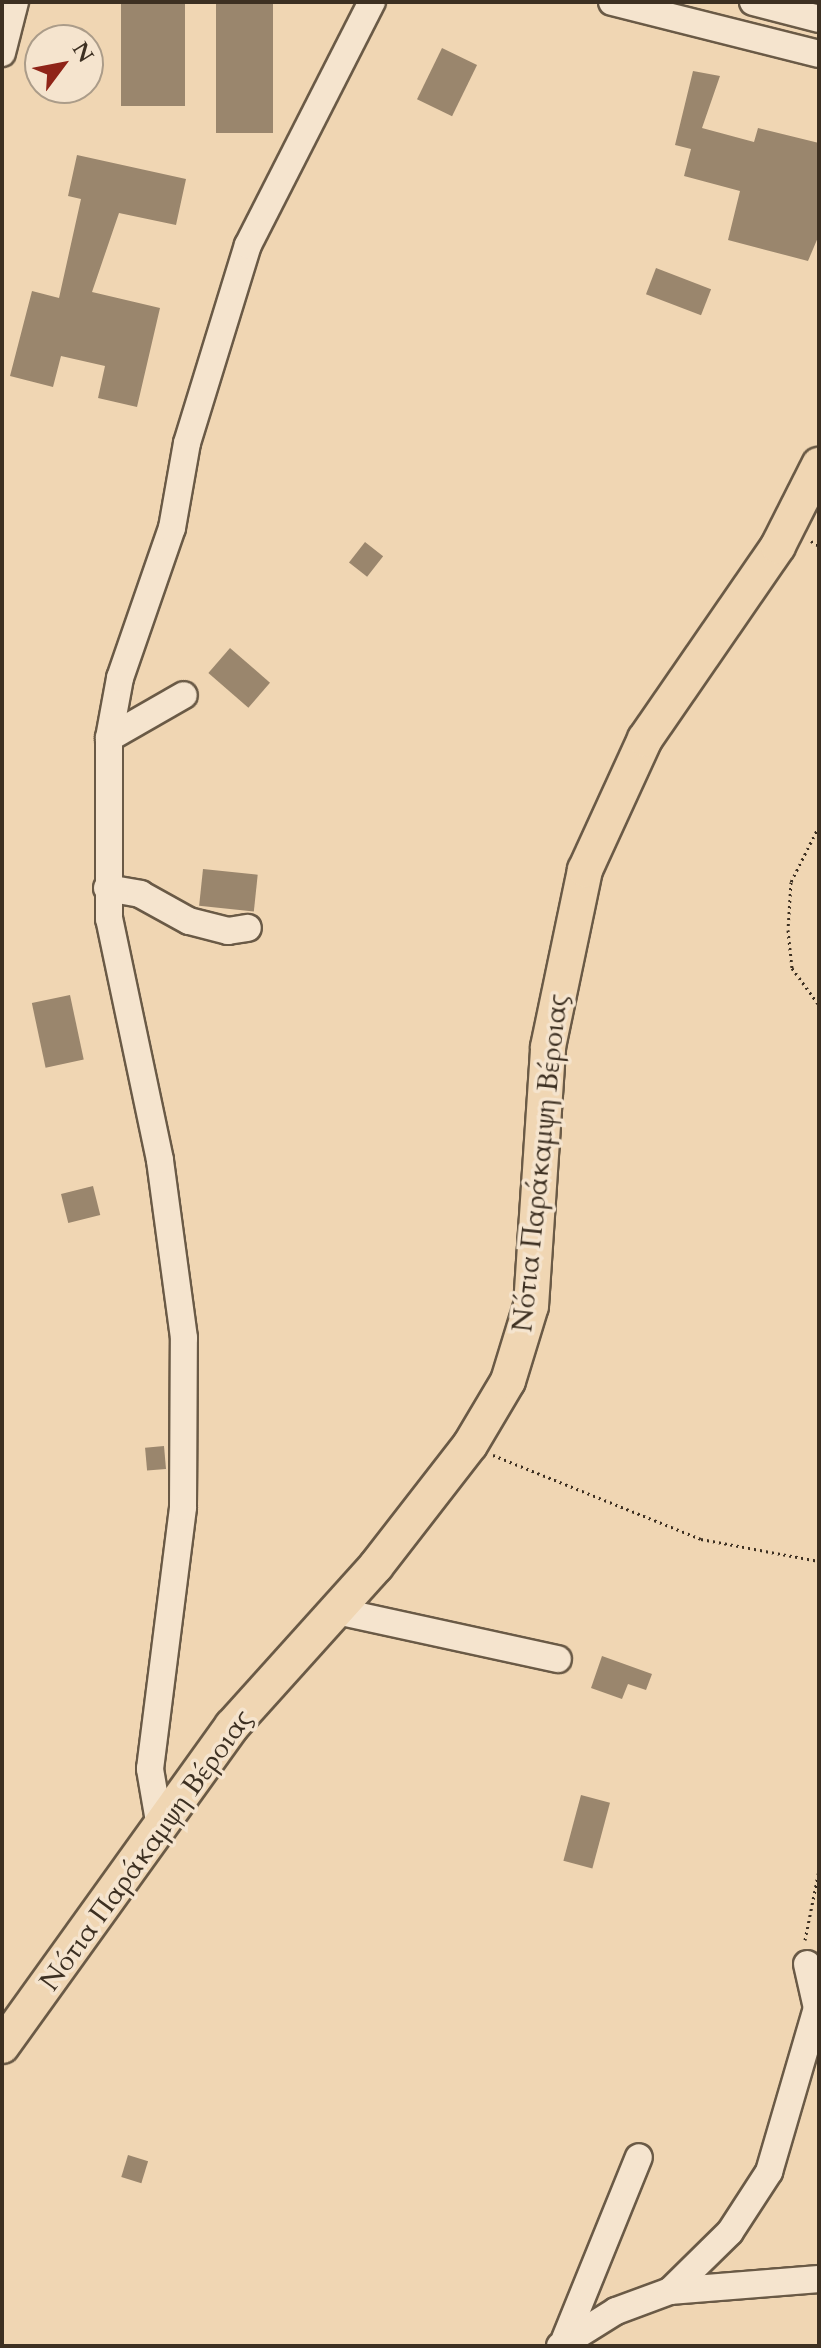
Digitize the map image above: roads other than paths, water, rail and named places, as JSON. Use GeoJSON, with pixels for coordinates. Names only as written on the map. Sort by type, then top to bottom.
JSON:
{"type":"FeatureCollection","features":[{"type":"Feature","properties":{"kind":"main road","name":"Νότια Παράκαμψη Βέροιας"},"geometry":{"type":"LineString","coordinates":[[2,2046],[232,1726],[337,1611],[470,1445],[508,1381],[531,1306],[548,1047],[585,870],[645,739],[778,546],[819,465]]}},
{"type":"Feature","properties":{"kind":"main road","name":"Νότια Παράκαμψη Βέροιας"},"geometry":{"type":"LineString","coordinates":[[778,546],[819,502]]}},
{"type":"Feature","properties":{"kind":"street"},"geometry":{"type":"LineString","coordinates":[[2,53],[15,2]]}},
{"type":"Feature","properties":{"kind":"street"},"geometry":{"type":"LineString","coordinates":[[160,1827],[150,1769],[182,1522],[184,1338],[160,1160],[118,975],[107,888],[109,738],[120,678],[172,528],[187,443],[248,245],[372,2]]}},
{"type":"Feature","properties":{"kind":"street"},"geometry":{"type":"LineString","coordinates":[[612,2],[819,54]]}},
{"type":"Feature","properties":{"kind":"street"},"geometry":{"type":"LineString","coordinates":[[753,2],[819,19]]}},
{"type":"Feature","properties":{"kind":"street"},"geometry":{"type":"LineString","coordinates":[[109,738],[184,695]]}},
{"type":"Feature","properties":{"kind":"street"},"geometry":{"type":"LineString","coordinates":[[107,888],[140,894],[189,921],[228,931],[248,928]]}},
{"type":"Feature","properties":{"kind":"street"},"geometry":{"type":"LineString","coordinates":[[337,1611],[558,1659]]}},
{"type":"Feature","properties":{"kind":"street"},"geometry":{"type":"LineString","coordinates":[[562,2342],[670,2291],[730,2232],[769,2172],[817,2008],[807,1964]]}},
{"type":"Feature","properties":{"kind":"street"},"geometry":{"type":"LineString","coordinates":[[562,2342],[639,2157]]}},
{"type":"Feature","properties":{"kind":"street"},"geometry":{"type":"LineString","coordinates":[[670,2291],[819,2279]]}}]}
